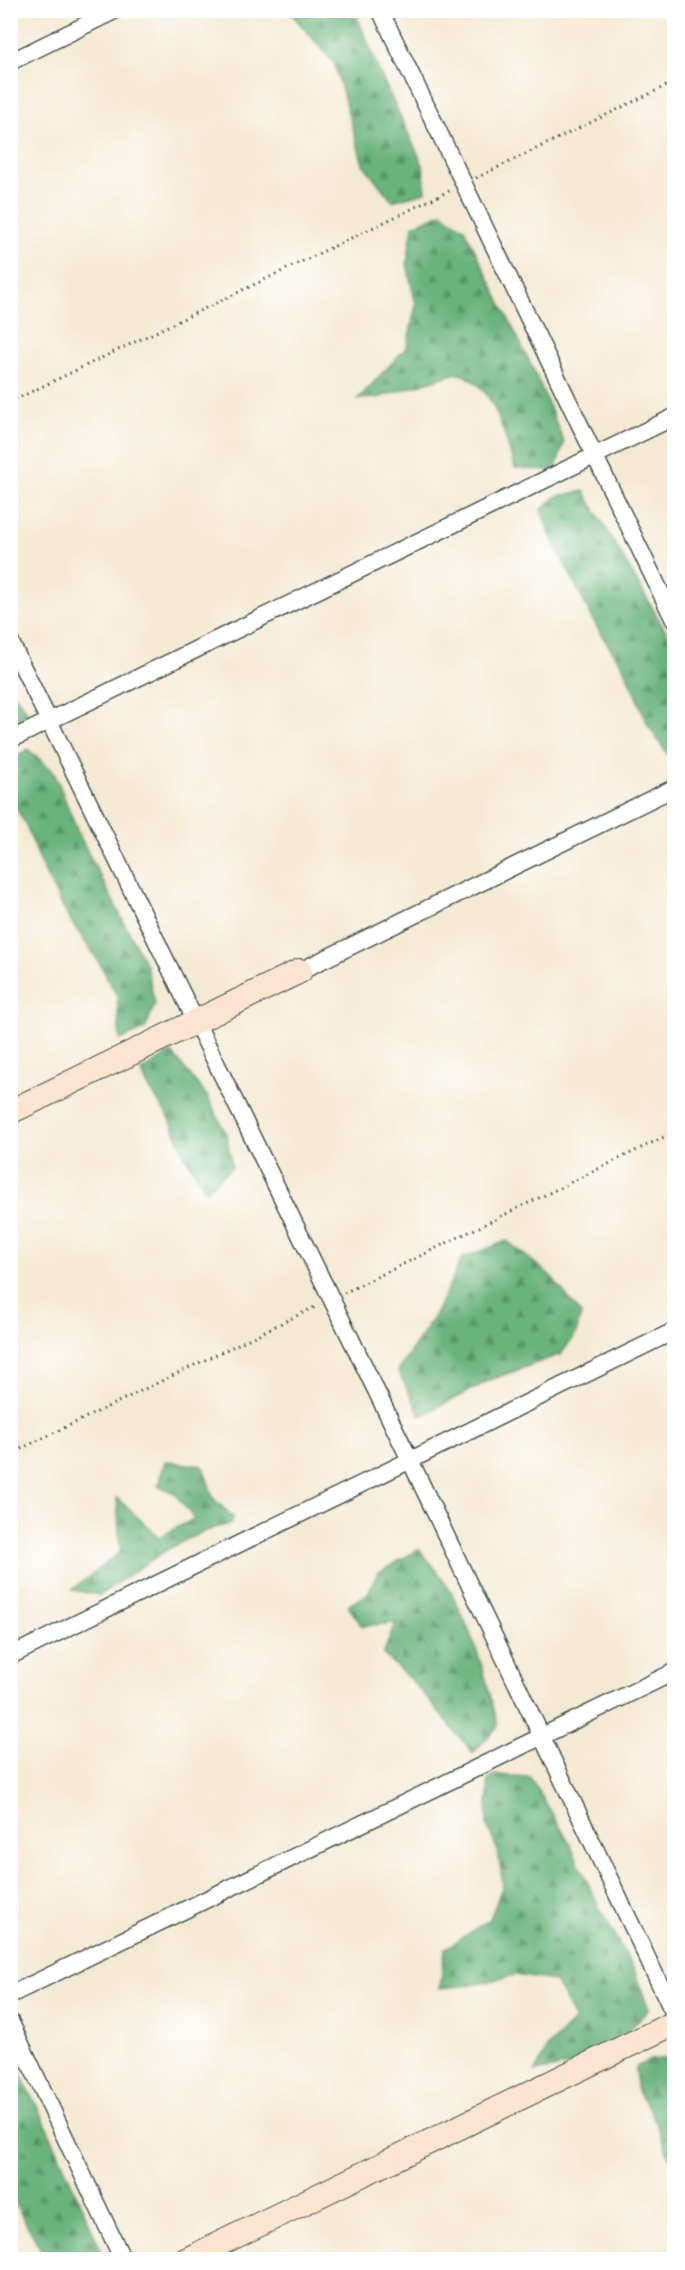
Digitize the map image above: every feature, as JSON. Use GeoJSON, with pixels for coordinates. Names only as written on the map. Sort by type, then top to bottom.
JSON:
{"type":"FeatureCollection","features":[{"type":"Feature","properties":{"kind":"street"},"geometry":{"type":"LineString","coordinates":[[10,62],[116,10]]}},
{"type":"Feature","properties":{"kind":"street"},"geometry":{"type":"LineString","coordinates":[[380,10],[675,620]]}},
{"type":"Feature","properties":{"kind":"street"},"geometry":{"type":"LineString","coordinates":[[10,740],[675,417]]}},
{"type":"Feature","properties":{"kind":"street"},"geometry":{"type":"LineString","coordinates":[[10,641],[195,1023],[411,1460],[541,1737],[675,2014]]}},
{"type":"Feature","properties":{"kind":"street"},"geometry":{"type":"LineString","coordinates":[[10,1112],[675,788]]}},
{"type":"Feature","properties":{"kind":"street"},"geometry":{"type":"LineString","coordinates":[[10,1656],[675,1331]]}},
{"type":"Feature","properties":{"kind":"street"},"geometry":{"type":"LineString","coordinates":[[10,1995],[675,1672]]}},
{"type":"Feature","properties":{"kind":"street"},"geometry":{"type":"LineString","coordinates":[[10,2021],[123,2259]]}},
{"type":"Feature","properties":{"kind":"street"},"geometry":{"type":"LineString","coordinates":[[186,2259],[675,2023]]}},
{"type":"Feature","properties":{"kind":"path"},"geometry":{"type":"LineString","coordinates":[[10,402],[675,82]]}},
{"type":"Feature","properties":{"kind":"green space"},"geometry":{"type":"Polygon","coordinates":[[[289,11],[355,11],[380,73],[423,165],[426,192],[392,201],[363,164],[334,63],[289,11]]]}},
{"type":"Feature","properties":{"kind":"green space"},"geometry":{"type":"Polygon","coordinates":[[[442,213],[464,228],[536,375],[564,442],[555,471],[515,468],[502,426],[489,398],[469,378],[456,373],[377,398],[358,399],[407,347],[416,305],[407,264],[413,225],[442,213]]]}},
{"type":"Feature","properties":{"kind":"green space"},"geometry":{"type":"Polygon","coordinates":[[[584,491],[674,645],[674,764],[648,725],[624,668],[599,631],[550,535],[541,510],[557,496],[584,491]]]}},
{"type":"Feature","properties":{"kind":"green space"},"geometry":{"type":"Polygon","coordinates":[[[10,689],[28,712],[11,731],[10,731],[10,689]]]}},
{"type":"Feature","properties":{"kind":"green space"},"geometry":{"type":"Polygon","coordinates":[[[28,749],[54,772],[79,835],[146,965],[155,1004],[145,1029],[120,1040],[117,996],[97,959],[68,917],[45,873],[26,825],[11,799],[11,760],[28,749]]]}},
{"type":"Feature","properties":{"kind":"green space"},"geometry":{"type":"Polygon","coordinates":[[[171,1052],[207,1096],[226,1133],[232,1167],[205,1190],[184,1154],[170,1119],[147,1085],[142,1071],[171,1052]]]}},
{"type":"Feature","properties":{"kind":"green space"},"geometry":{"type":"Polygon","coordinates":[[[507,1241],[551,1276],[581,1314],[576,1334],[561,1354],[490,1380],[421,1416],[398,1371],[436,1313],[462,1258],[507,1241]]]}},
{"type":"Feature","properties":{"kind":"green space"},"geometry":{"type":"Polygon","coordinates":[[[165,1461],[203,1466],[213,1498],[233,1517],[231,1524],[179,1543],[100,1595],[72,1590],[120,1552],[117,1498],[159,1537],[194,1519],[176,1494],[158,1485],[165,1461]]]}},
{"type":"Feature","properties":{"kind":"green space"},"geometry":{"type":"Polygon","coordinates":[[[419,1549],[450,1590],[458,1606],[478,1656],[498,1726],[473,1753],[413,1682],[383,1654],[396,1623],[362,1626],[348,1606],[368,1593],[378,1573],[419,1549]]]}},
{"type":"Feature","properties":{"kind":"green space"},"geometry":{"type":"Polygon","coordinates":[[[494,1775],[530,1777],[568,1840],[600,1909],[634,1970],[649,2009],[618,2042],[573,2065],[535,2072],[547,2048],[575,2020],[555,1981],[515,1975],[473,1985],[440,1988],[445,1949],[490,1919],[503,1885],[498,1851],[487,1825],[488,1781],[494,1775]]]}},
{"type":"Feature","properties":{"kind":"green space"},"geometry":{"type":"Polygon","coordinates":[[[669,2058],[674,2066],[674,2168],[652,2114],[636,2088],[636,2067],[651,2060],[669,2058]]]}},
{"type":"Feature","properties":{"kind":"green space"},"geometry":{"type":"Polygon","coordinates":[[[11,2059],[43,2118],[105,2259],[46,2259],[11,2196],[11,2059]]]}}]}
